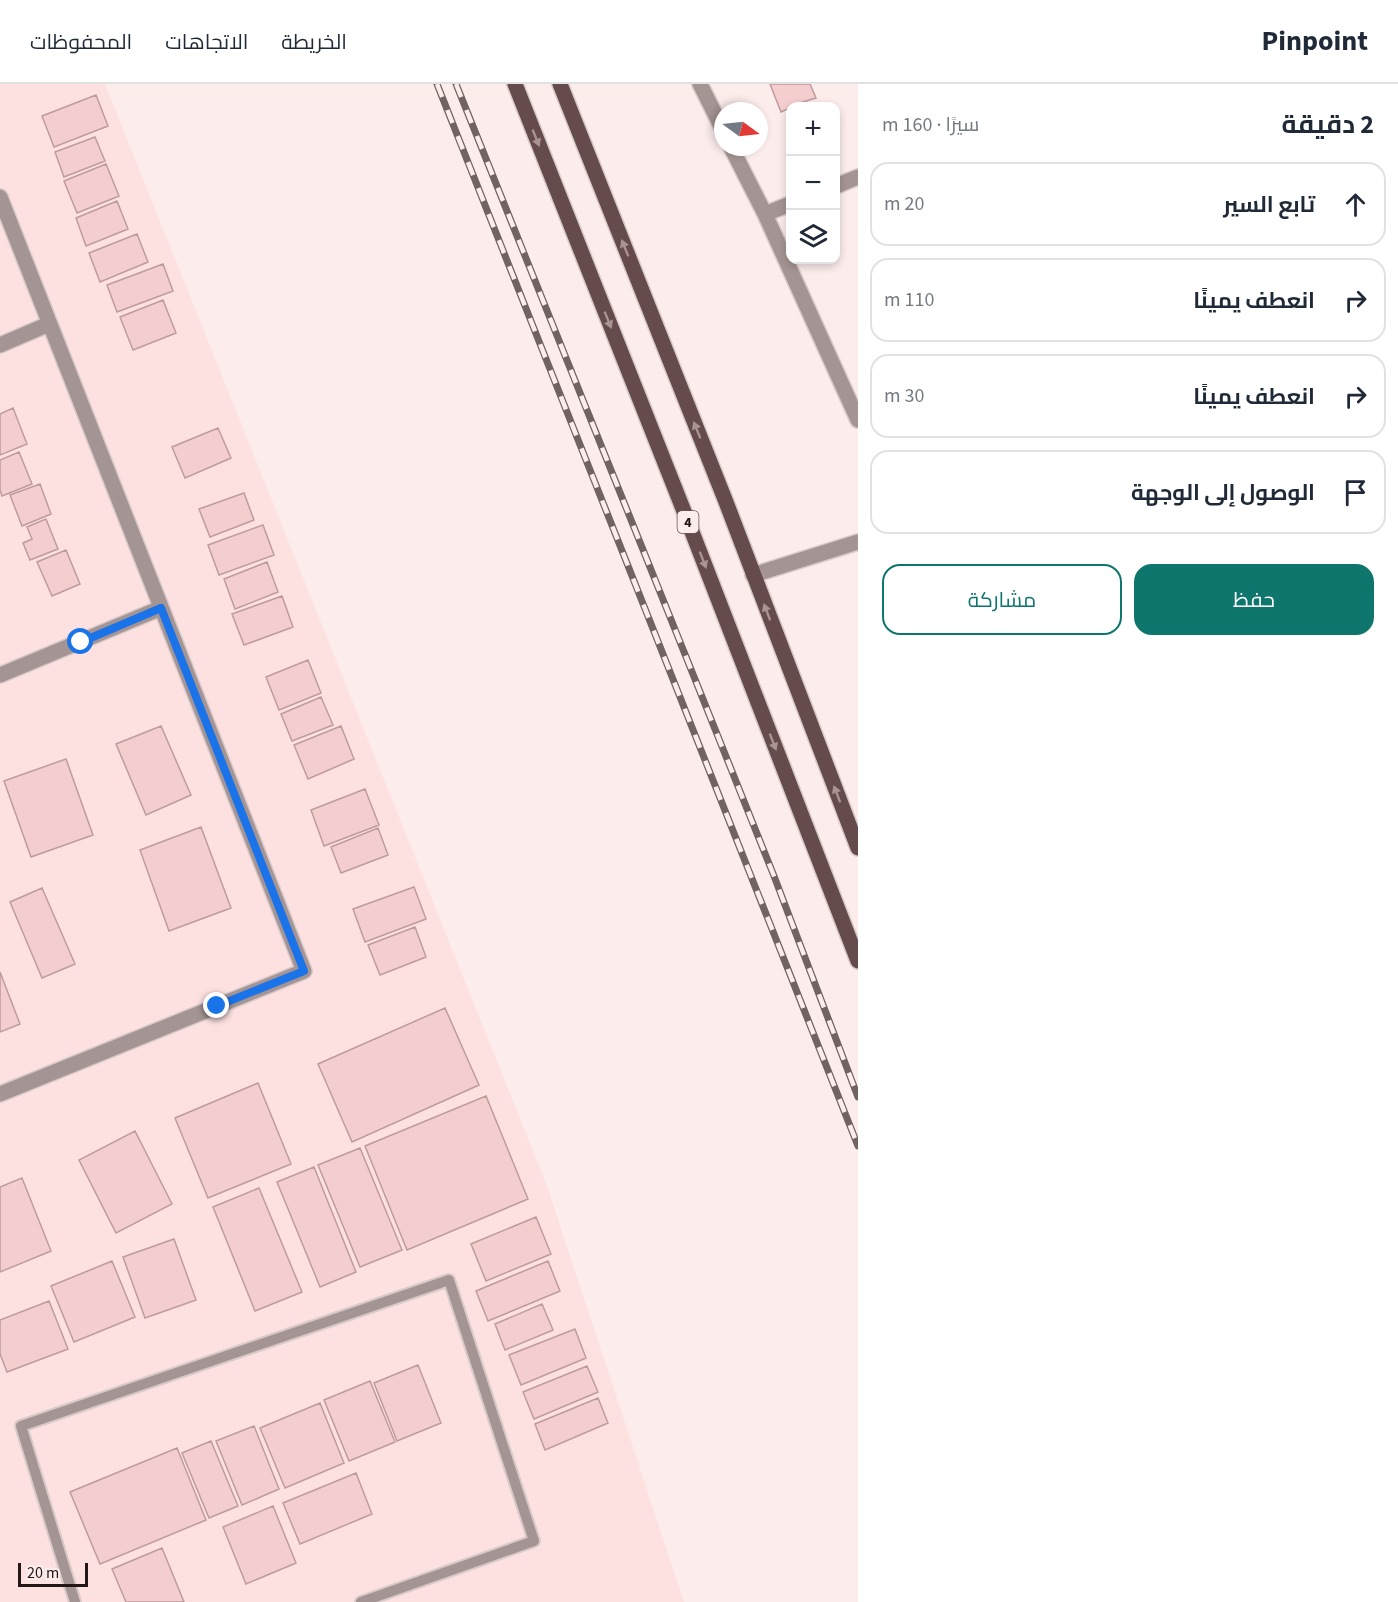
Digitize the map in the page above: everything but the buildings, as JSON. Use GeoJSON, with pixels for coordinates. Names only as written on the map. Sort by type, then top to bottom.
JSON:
{"type":"FeatureCollection","features":[{"type":"Feature","properties":{"kind":"main road","name":"4"},"geometry":{"type":"LineString","coordinates":[[515,84],[698,546],[858,961]]}},
{"type":"Feature","properties":{"kind":"main road"},"geometry":{"type":"LineString","coordinates":[[560,84],[858,848]]}},
{"type":"Feature","properties":{"kind":"street"},"geometry":{"type":"LineString","coordinates":[[700,84],[714,112]]}},
{"type":"Feature","properties":{"kind":"street"},"geometry":{"type":"LineString","coordinates":[[736,156],[858,420]]}},
{"type":"Feature","properties":{"kind":"street"},"geometry":{"type":"LineString","coordinates":[[840,184],[858,177]]}},
{"type":"Feature","properties":{"kind":"street"},"geometry":{"type":"LineString","coordinates":[[0,197],[304,971],[0,1094]]}},
{"type":"Feature","properties":{"kind":"street"},"geometry":{"type":"LineString","coordinates":[[765,214],[786,206]]}},
{"type":"Feature","properties":{"kind":"street"},"geometry":{"type":"LineString","coordinates":[[0,345],[49,324]]}},
{"type":"Feature","properties":{"kind":"street"},"geometry":{"type":"LineString","coordinates":[[753,575],[858,542]]}},
{"type":"Feature","properties":{"kind":"street"},"geometry":{"type":"LineString","coordinates":[[0,675],[161,608]]}},
{"type":"Feature","properties":{"kind":"lane"},"geometry":{"type":"LineString","coordinates":[[75,1602],[21,1426],[449,1280],[534,1541],[361,1602]]}},
{"type":"Feature","properties":{"kind":"shaded area"},"geometry":{"type":"Polygon","coordinates":[[[0,84],[105,84],[547,1186],[684,1602],[0,1602],[0,84]]]}},
{"type":"Feature","properties":{"kind":"railway"},"geometry":{"type":"LineString","coordinates":[[437,84],[858,1146]]}},
{"type":"Feature","properties":{"kind":"railway"},"geometry":{"type":"LineString","coordinates":[[456,84],[774,876],[858,1097]]}},
{"type":"Feature","properties":{"kind":"route"},"geometry":{"type":"LineString","coordinates":[[81,642],[161,608],[304,971],[217,1006]]}}]}
